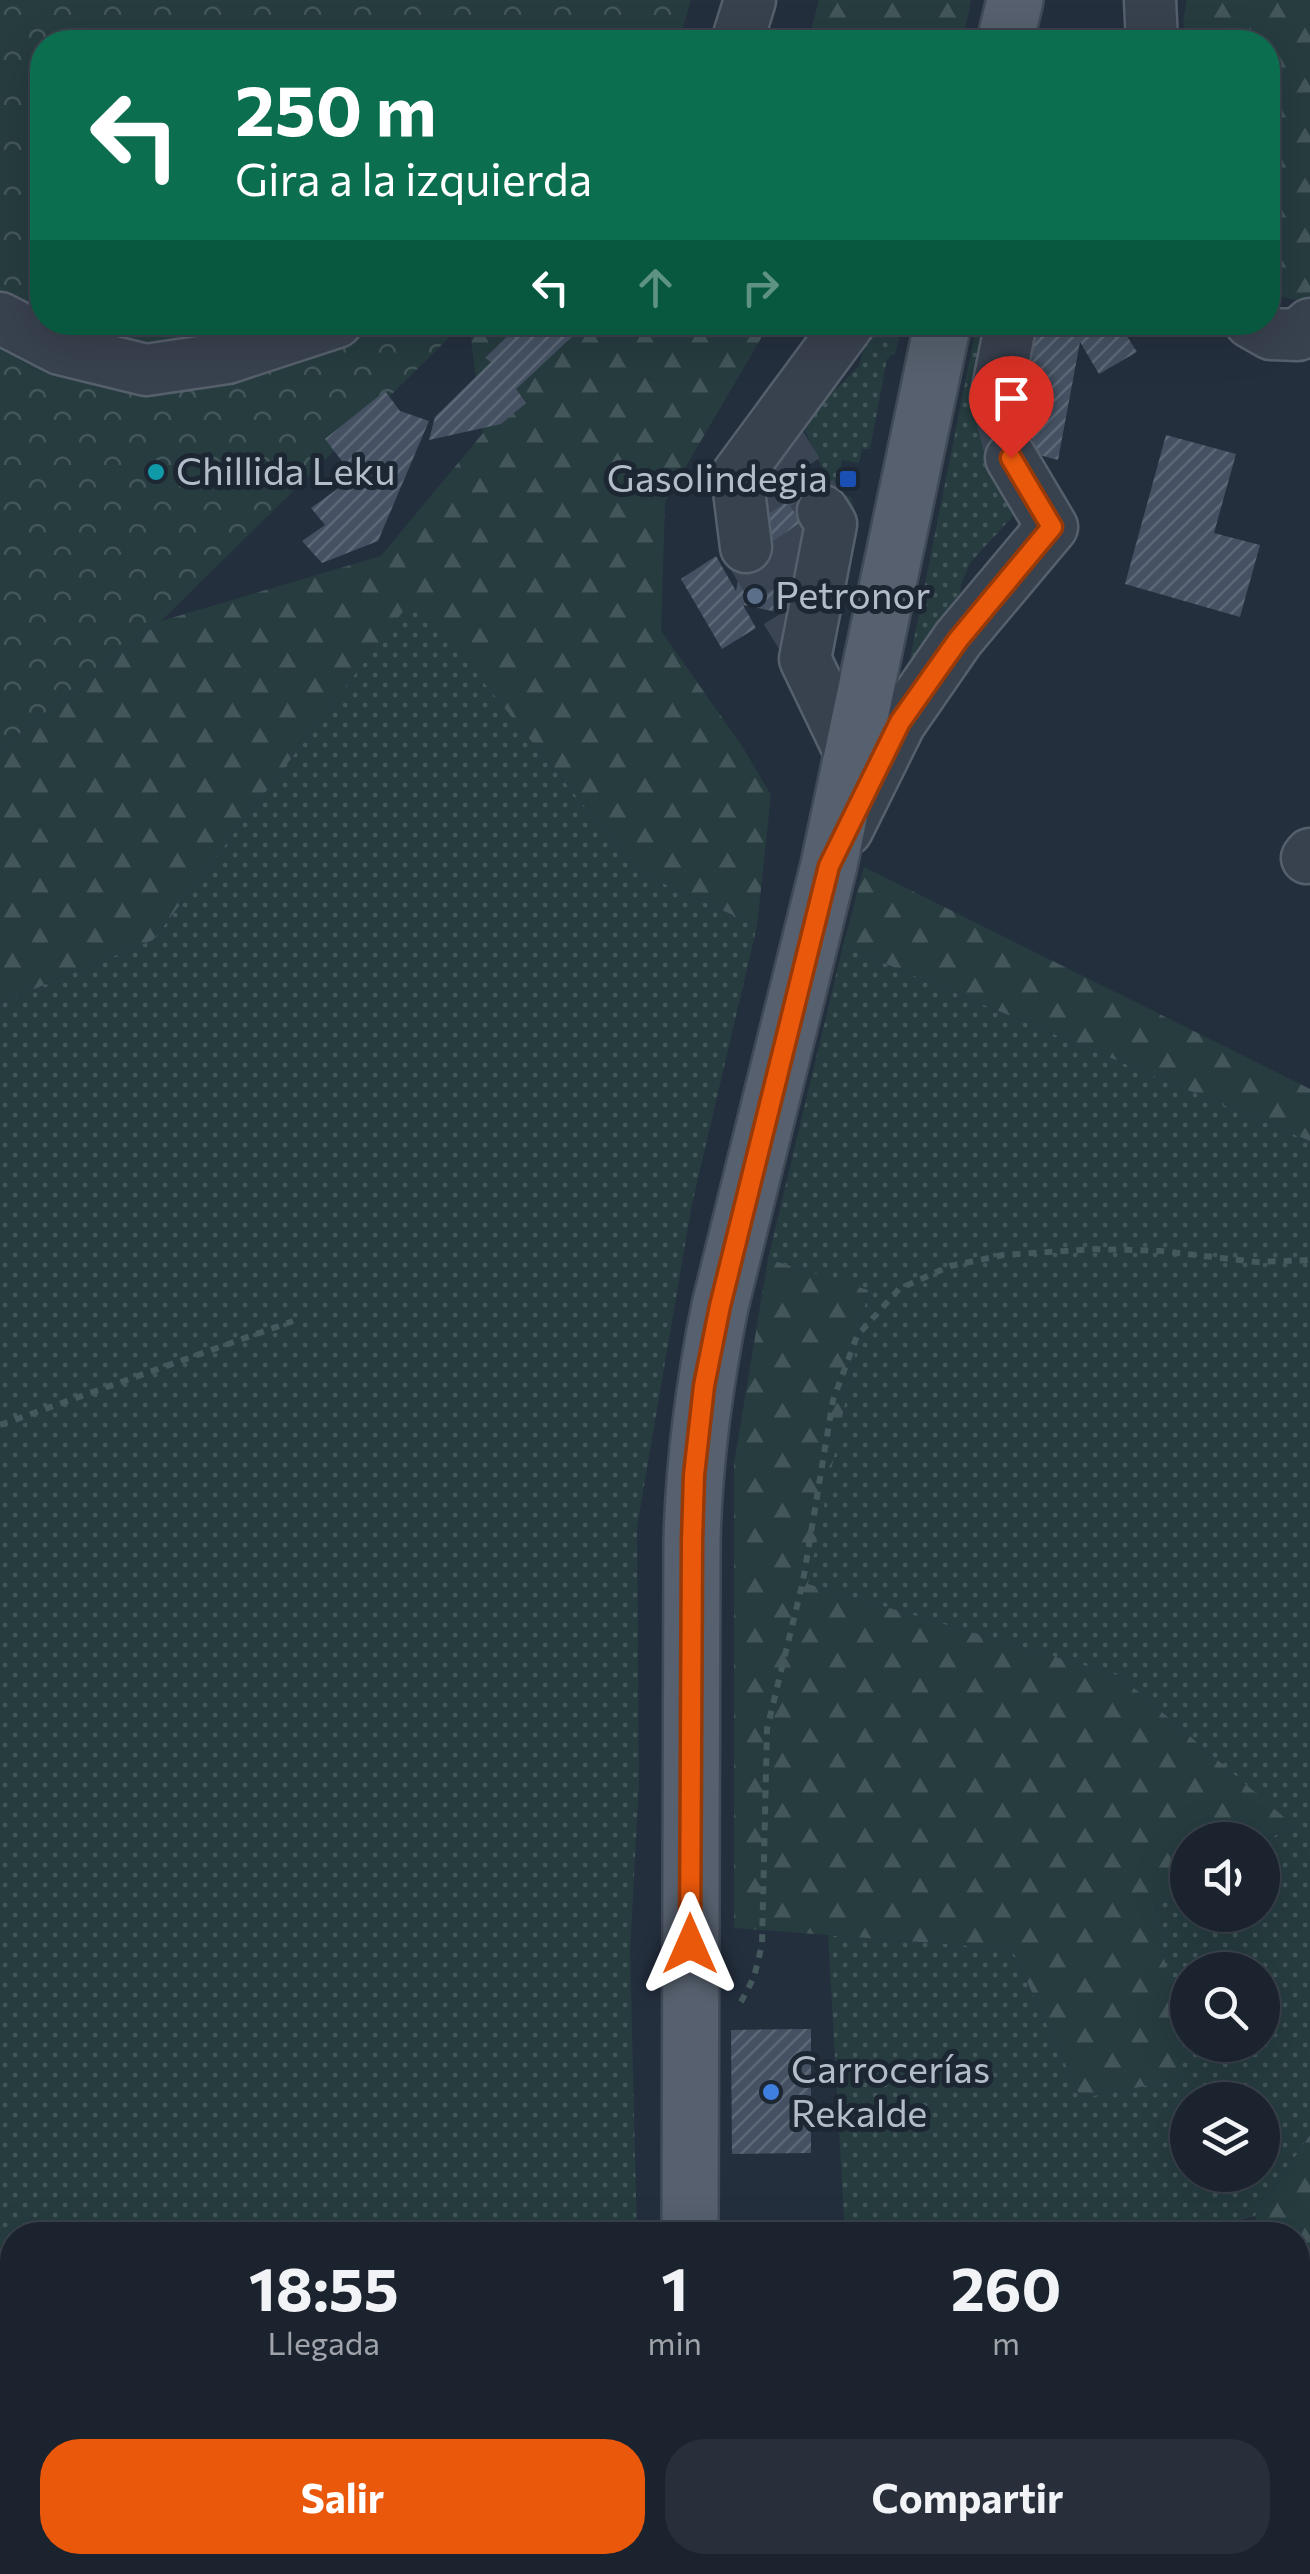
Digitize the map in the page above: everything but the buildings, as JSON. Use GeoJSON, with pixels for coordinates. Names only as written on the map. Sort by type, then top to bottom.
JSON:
{"type":"FeatureCollection","features":[{"type":"Feature","properties":{"kind":"main road"},"geometry":{"type":"LineString","coordinates":[[1008,30],[1015,0]]}},
{"type":"Feature","properties":{"kind":"main road"},"geometry":{"type":"LineString","coordinates":[[690,2222],[692,1541],[694,1475],[704,1386],[720,1306],[829,866],[940,335]]}},
{"type":"Feature","properties":{"kind":"street"},"geometry":{"type":"LineString","coordinates":[[741,30],[750,0]]}},
{"type":"Feature","properties":{"kind":"street"},"geometry":{"type":"LineString","coordinates":[[1150,0],[1151,30]]}},
{"type":"Feature","properties":{"kind":"street"},"geometry":{"type":"LineString","coordinates":[[0,318],[30,333]]}},
{"type":"Feature","properties":{"kind":"street"},"geometry":{"type":"LineString","coordinates":[[1280,334],[1298,335],[1310,324]]}},
{"type":"Feature","properties":{"kind":"street"},"geometry":{"type":"LineString","coordinates":[[34,335],[60,348],[146,370],[227,358],[297,335]]}},
{"type":"Feature","properties":{"kind":"street"},"geometry":{"type":"LineString","coordinates":[[746,547],[738,475],[840,335]]}},
{"type":"Feature","properties":{"kind":"street"},"geometry":{"type":"LineString","coordinates":[[996,398],[1008,335]]}},
{"type":"Feature","properties":{"kind":"street"},"geometry":{"type":"LineString","coordinates":[[829,866],[900,722],[958,640],[1052,527],[1011,458]]}},
{"type":"Feature","properties":{"kind":"street"},"geometry":{"type":"LineString","coordinates":[[823,511],[831,524],[805,659],[853,759]]}},
{"type":"Feature","properties":{"kind":"path"},"geometry":{"type":"LineString","coordinates":[[689,2050],[734,2014],[754,1976],[762,1945],[767,1729],[802,1581],[833,1400],[857,1336],[899,1289],[950,1266],[1004,1255],[1096,1249],[1161,1251],[1257,1262],[1310,1260]]}},
{"type":"Feature","properties":{"kind":"path"},"geometry":{"type":"LineString","coordinates":[[0,1425],[293,1321]]}},
{"type":"Feature","properties":{"kind":"green space","name":"Chillida Leku"},"geometry":{"type":"Polygon","coordinates":[[[0,0],[691,0],[682,30],[30,30],[30,335],[452,335],[161,621],[0,749],[0,0]]]}},
{"type":"Feature","properties":{"kind":"green space"},"geometry":{"type":"Polygon","coordinates":[[[819,0],[971,0],[965,30],[811,30],[819,0]]]}},
{"type":"Feature","properties":{"kind":"green space"},"geometry":{"type":"Polygon","coordinates":[[[1187,0],[1310,0],[1310,304],[1280,296],[1280,30],[1185,30],[1187,0]]]}},
{"type":"Feature","properties":{"kind":"green space"},"geometry":{"type":"Polygon","coordinates":[[[471,335],[763,335],[665,502],[661,631],[742,746],[771,795],[757,926],[638,872],[414,597],[153,940],[0,1003],[0,749],[161,621],[381,556],[483,433],[471,335]]]}},
{"type":"Feature","properties":{"kind":"green space"},"geometry":{"type":"Polygon","coordinates":[[[867,335],[900,335],[896,352],[887,359],[870,449],[862,449],[859,463],[842,460],[837,495],[851,497],[858,525],[832,665],[826,650],[831,496],[819,482],[826,476],[805,431],[817,408],[859,366],[867,335]]]}},
{"type":"Feature","properties":{"kind":"green space"},"geometry":{"type":"Polygon","coordinates":[[[975,335],[990,335],[976,400],[982,425],[1019,501],[1012,517],[970,563],[961,585],[960,603],[908,669],[975,335]]]}},
{"type":"Feature","properties":{"kind":"green space"},"geometry":{"type":"Polygon","coordinates":[[[414,596],[638,872],[757,926],[692,1204],[637,1527],[639,1784],[630,1950],[637,2222],[0,2222],[0,1003],[153,940],[414,596]]]}},
{"type":"Feature","properties":{"kind":"green space"},"geometry":{"type":"Polygon","coordinates":[[[864,867],[1310,1089],[1310,1141],[843,946],[864,867]]]}},
{"type":"Feature","properties":{"kind":"green space"},"geometry":{"type":"Polygon","coordinates":[[[843,946],[1310,1141],[1310,2135],[1280,2179],[1280,2082],[1170,2082],[1170,2192],[1271,2192],[1255,2216],[1233,2222],[844,2222],[828,1935],[1012,1949],[1081,2098],[1182,2079],[1179,2062],[1280,2062],[1280,1952],[1170,1952],[1170,1999],[1156,1905],[1170,1896],[1170,1932],[1280,1932],[1280,1832],[1292,1825],[1120,1676],[807,1584],[868,1291],[768,1259],[843,946]]]}},
{"type":"Feature","properties":{"kind":"green space"},"geometry":{"type":"Polygon","coordinates":[[[768,1259],[868,1290],[808,1584],[1120,1676],[1293,1825],[1280,1832],[1280,1822],[1170,1822],[1170,1896],[1156,1905],[1170,1995],[1170,2062],[1180,2062],[1183,2079],[1081,2098],[1012,1949],[734,1928],[734,1464],[768,1259]]]}},
{"type":"Feature","properties":{"kind":"green space"},"geometry":{"type":"Polygon","coordinates":[[[1310,2135],[1310,2222],[1257,2222],[1255,2216],[1271,2192],[1280,2192],[1280,2179],[1310,2135]]]}},
{"type":"Feature","properties":{"kind":"tunnel"},"geometry":{"type":"LineString","coordinates":[[996,398],[1011,458]]}},
{"type":"Feature","properties":{"kind":"tunnel"},"geometry":{"type":"LineString","coordinates":[[772,429],[823,511]]}},
{"type":"Feature","properties":{"kind":"tunnel"},"geometry":{"type":"LineString","coordinates":[[737,475],[818,592]]}},
{"type":"Feature","properties":{"kind":"tunnel"},"geometry":{"type":"LineString","coordinates":[[746,547],[807,647]]}},
{"type":"Feature","properties":{"kind":"place","name":"Chillida Leku"},"geometry":{"type":"Point","coordinates":[156,472]}},
{"type":"Feature","properties":{"kind":"place","name":"Gasolindegia"},"geometry":{"type":"Point","coordinates":[848,479]}},
{"type":"Feature","properties":{"kind":"place","name":"Petronor"},"geometry":{"type":"Point","coordinates":[755,596]}},
{"type":"Feature","properties":{"kind":"place","name":"Carrocerías Rekalde"},"geometry":{"type":"Point","coordinates":[771,2092]}},
{"type":"Feature","properties":{"kind":"route"},"geometry":{"type":"LineString","coordinates":[[690,1944],[694,1475],[704,1386],[720,1306],[829,866],[900,722],[958,640],[1052,527],[1011,458]]}}]}
